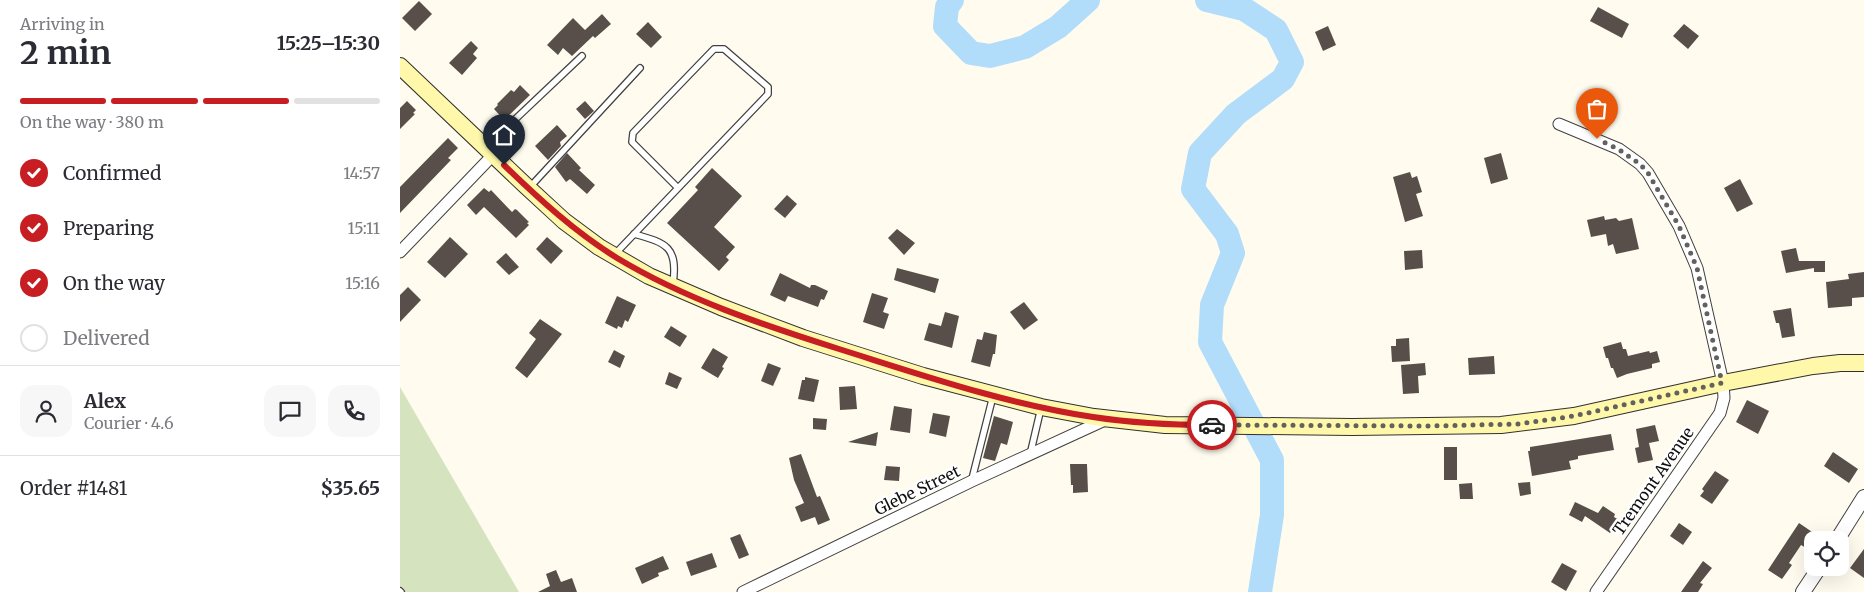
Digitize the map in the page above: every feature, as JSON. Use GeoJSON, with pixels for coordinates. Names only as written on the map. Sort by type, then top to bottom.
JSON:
{"type":"FeatureCollection","features":[{"type":"Feature","properties":{"kind":"main road"},"geometry":{"type":"LineString","coordinates":[[400,66],[529,189],[570,225],[613,256],[672,287],[803,338],[923,376],[1041,407],[1107,419],[1165,425],[1469,426],[1518,424],[1574,416],[1722,383],[1828,364],[1864,363]]}},
{"type":"Feature","properties":{"kind":"street","name":"Tremont Avenue"},"geometry":{"type":"LineString","coordinates":[[1559,124],[1618,149],[1640,164],[1648,173],[1679,226],[1697,268],[1724,398],[1720,413],[1596,592]]}},
{"type":"Feature","properties":{"kind":"street"},"geometry":{"type":"LineString","coordinates":[[400,252],[489,151]]}},
{"type":"Feature","properties":{"kind":"street","name":"Glebe Street"},"geometry":{"type":"LineString","coordinates":[[743,592],[1107,419]]}},
{"type":"Feature","properties":{"kind":"street"},"geometry":{"type":"LineString","coordinates":[[1843,531],[1864,497]]}},
{"type":"Feature","properties":{"kind":"street"},"geometry":{"type":"LineString","coordinates":[[1803,592],[1814,576]]}},
{"type":"Feature","properties":{"kind":"lane"},"geometry":{"type":"LineString","coordinates":[[613,256],[768,94],[768,87],[724,49],[714,49],[632,133],[632,142],[678,188]]}},
{"type":"Feature","properties":{"kind":"lane"},"geometry":{"type":"LineString","coordinates":[[489,151],[582,56]]}},
{"type":"Feature","properties":{"kind":"lane"},"geometry":{"type":"LineString","coordinates":[[529,189],[640,68]]}},
{"type":"Feature","properties":{"kind":"lane"},"geometry":{"type":"LineString","coordinates":[[634,234],[662,243],[669,249],[675,268],[672,287]]}},
{"type":"Feature","properties":{"kind":"lane"},"geometry":{"type":"LineString","coordinates":[[972,482],[994,395]]}},
{"type":"Feature","properties":{"kind":"lane"},"geometry":{"type":"LineString","coordinates":[[1030,454],[1041,407]]}},
{"type":"Feature","properties":{"kind":"green space"},"geometry":{"type":"Polygon","coordinates":[[[400,387],[519,592],[400,592],[400,387]]]}},
{"type":"Feature","properties":{"kind":"building"},"geometry":{"type":"Polygon","coordinates":[[[419,1],[432,14],[415,31],[402,18],[419,1]]]}},
{"type":"Feature","properties":{"kind":"building"},"geometry":{"type":"Polygon","coordinates":[[[1598,7],[1629,24],[1622,38],[1590,21],[1598,7]]]}},
{"type":"Feature","properties":{"kind":"building"},"geometry":{"type":"Polygon","coordinates":[[[602,14],[611,24],[595,38],[593,36],[572,56],[563,48],[558,55],[547,45],[573,18],[585,30],[602,14]]]}},
{"type":"Feature","properties":{"kind":"building"},"geometry":{"type":"Polygon","coordinates":[[[648,22],[662,37],[651,48],[636,34],[648,22]]]}},
{"type":"Feature","properties":{"kind":"building"},"geometry":{"type":"Polygon","coordinates":[[[1684,24],[1699,36],[1688,49],[1673,36],[1684,24]]]}},
{"type":"Feature","properties":{"kind":"building"},"geometry":{"type":"Polygon","coordinates":[[[1328,26],[1336,45],[1323,51],[1315,32],[1328,26]]]}},
{"type":"Feature","properties":{"kind":"building"},"geometry":{"type":"Polygon","coordinates":[[[471,41],[478,48],[473,54],[477,58],[462,75],[449,63],[471,41]]]}},
{"type":"Feature","properties":{"kind":"building"},"geometry":{"type":"Polygon","coordinates":[[[520,85],[530,95],[504,120],[494,109],[511,90],[514,92],[520,85]]]}},
{"type":"Feature","properties":{"kind":"building"},"geometry":{"type":"Polygon","coordinates":[[[407,101],[416,110],[413,113],[415,114],[400,129],[400,108],[407,101]]]}},
{"type":"Feature","properties":{"kind":"building"},"geometry":{"type":"Polygon","coordinates":[[[585,101],[594,111],[585,119],[576,109],[585,101]]]}},
{"type":"Feature","properties":{"kind":"building"},"geometry":{"type":"Polygon","coordinates":[[[557,125],[567,136],[560,142],[561,146],[548,160],[535,146],[557,125]]]}},
{"type":"Feature","properties":{"kind":"building"},"geometry":{"type":"Polygon","coordinates":[[[448,138],[458,148],[448,158],[451,160],[400,213],[400,187],[448,138]]]}},
{"type":"Feature","properties":{"kind":"building"},"geometry":{"type":"Polygon","coordinates":[[[567,153],[581,168],[579,170],[595,185],[587,194],[570,179],[566,182],[555,167],[567,153]]]}},
{"type":"Feature","properties":{"kind":"building"},"geometry":{"type":"Polygon","coordinates":[[[1501,153],[1508,179],[1491,184],[1484,158],[1501,153]]]}},
{"type":"Feature","properties":{"kind":"building"},"geometry":{"type":"Polygon","coordinates":[[[712,168],[742,196],[714,227],[735,247],[726,257],[729,260],[719,271],[667,223],[698,190],[695,187],[712,168]]]}},
{"type":"Feature","properties":{"kind":"building"},"geometry":{"type":"Polygon","coordinates":[[[1410,172],[1412,178],[1417,176],[1422,192],[1416,194],[1423,216],[1405,222],[1393,177],[1410,172]]]}},
{"type":"Feature","properties":{"kind":"building"},"geometry":{"type":"Polygon","coordinates":[[[1740,179],[1753,204],[1737,212],[1724,188],[1740,179]]]}},
{"type":"Feature","properties":{"kind":"building"},"geometry":{"type":"Polygon","coordinates":[[[484,188],[489,192],[491,190],[512,212],[515,209],[517,210],[529,222],[527,223],[529,225],[516,238],[484,207],[476,215],[467,205],[484,188]]]}},
{"type":"Feature","properties":{"kind":"building"},"geometry":{"type":"Polygon","coordinates":[[[787,195],[797,204],[785,218],[774,209],[787,195]]]}},
{"type":"Feature","properties":{"kind":"building"},"geometry":{"type":"Polygon","coordinates":[[[1604,216],[1605,220],[1616,218],[1619,221],[1632,218],[1639,249],[1616,254],[1613,244],[1608,246],[1606,234],[1591,237],[1587,220],[1604,216]]]}},
{"type":"Feature","properties":{"kind":"building"},"geometry":{"type":"Polygon","coordinates":[[[897,229],[915,243],[904,255],[888,238],[897,229]]]}},
{"type":"Feature","properties":{"kind":"building"},"geometry":{"type":"Polygon","coordinates":[[[450,237],[468,254],[445,278],[427,262],[450,237]]]}},
{"type":"Feature","properties":{"kind":"building"},"geometry":{"type":"Polygon","coordinates":[[[547,237],[563,251],[551,264],[536,249],[547,237]]]}},
{"type":"Feature","properties":{"kind":"building"},"geometry":{"type":"Polygon","coordinates":[[[1796,248],[1799,261],[1825,261],[1825,272],[1814,272],[1814,268],[1786,273],[1781,251],[1796,248]]]}},
{"type":"Feature","properties":{"kind":"building"},"geometry":{"type":"Polygon","coordinates":[[[1422,250],[1423,268],[1405,270],[1404,251],[1422,250]]]}},
{"type":"Feature","properties":{"kind":"building"},"geometry":{"type":"Polygon","coordinates":[[[506,253],[519,267],[509,275],[496,262],[506,253]]]}},
{"type":"Feature","properties":{"kind":"building"},"geometry":{"type":"Polygon","coordinates":[[[897,268],[939,279],[935,293],[894,280],[897,268]]]}},
{"type":"Feature","properties":{"kind":"building"},"geometry":{"type":"Polygon","coordinates":[[[1864,272],[1864,297],[1852,298],[1852,306],[1828,308],[1826,282],[1849,279],[1848,274],[1864,272]]]}},
{"type":"Feature","properties":{"kind":"building"},"geometry":{"type":"Polygon","coordinates":[[[780,273],[810,288],[811,285],[815,285],[828,291],[824,300],[821,299],[818,307],[788,296],[785,302],[770,295],[780,273]]]}},
{"type":"Feature","properties":{"kind":"building"},"geometry":{"type":"Polygon","coordinates":[[[408,287],[421,300],[400,322],[400,295],[408,287]]]}},
{"type":"Feature","properties":{"kind":"building"},"geometry":{"type":"Polygon","coordinates":[[[872,293],[888,298],[883,312],[889,314],[884,329],[863,322],[872,293]]]}},
{"type":"Feature","properties":{"kind":"building"},"geometry":{"type":"Polygon","coordinates":[[[617,296],[636,305],[628,322],[625,320],[622,328],[618,326],[617,329],[605,323],[617,296]]]}},
{"type":"Feature","properties":{"kind":"building"},"geometry":{"type":"Polygon","coordinates":[[[1024,302],[1038,320],[1024,330],[1010,312],[1024,302]]]}},
{"type":"Feature","properties":{"kind":"building"},"geometry":{"type":"Polygon","coordinates":[[[1791,308],[1795,336],[1782,338],[1779,323],[1776,323],[1773,311],[1791,308]]]}},
{"type":"Feature","properties":{"kind":"building"},"geometry":{"type":"Polygon","coordinates":[[[945,312],[959,316],[952,348],[924,340],[929,323],[941,326],[945,312]]]}},
{"type":"Feature","properties":{"kind":"building"},"geometry":{"type":"Polygon","coordinates":[[[540,319],[562,334],[527,378],[515,368],[536,339],[529,333],[540,319]]]}},
{"type":"Feature","properties":{"kind":"building"},"geometry":{"type":"Polygon","coordinates":[[[671,326],[687,336],[680,347],[664,337],[671,326]]]}},
{"type":"Feature","properties":{"kind":"building"},"geometry":{"type":"Polygon","coordinates":[[[984,332],[997,335],[995,354],[993,354],[990,367],[971,362],[977,339],[982,340],[984,332]]]}},
{"type":"Feature","properties":{"kind":"building"},"geometry":{"type":"Polygon","coordinates":[[[1409,338],[1410,361],[1392,362],[1391,346],[1396,346],[1396,339],[1409,338]]]}},
{"type":"Feature","properties":{"kind":"building"},"geometry":{"type":"Polygon","coordinates":[[[1621,342],[1628,356],[1657,351],[1660,362],[1652,364],[1652,368],[1617,378],[1608,358],[1606,358],[1603,347],[1621,342]]]}},
{"type":"Feature","properties":{"kind":"building"},"geometry":{"type":"Polygon","coordinates":[[[713,348],[728,357],[718,378],[701,368],[713,348]]]}},
{"type":"Feature","properties":{"kind":"building"},"geometry":{"type":"Polygon","coordinates":[[[614,350],[625,356],[620,368],[608,362],[614,350]]]}},
{"type":"Feature","properties":{"kind":"building"},"geometry":{"type":"Polygon","coordinates":[[[1494,356],[1495,374],[1469,375],[1468,358],[1494,356]]]}},
{"type":"Feature","properties":{"kind":"building"},"geometry":{"type":"Polygon","coordinates":[[[768,363],[781,368],[773,386],[761,381],[768,363]]]}},
{"type":"Feature","properties":{"kind":"building"},"geometry":{"type":"Polygon","coordinates":[[[1425,363],[1426,375],[1418,376],[1419,393],[1403,394],[1401,365],[1425,363]]]}},
{"type":"Feature","properties":{"kind":"building"},"geometry":{"type":"Polygon","coordinates":[[[669,372],[682,378],[677,389],[665,384],[669,372]]]}},
{"type":"Feature","properties":{"kind":"building"},"geometry":{"type":"Polygon","coordinates":[[[805,377],[819,380],[814,402],[798,399],[802,380],[805,380],[805,377]]]}},
{"type":"Feature","properties":{"kind":"building"},"geometry":{"type":"Polygon","coordinates":[[[855,386],[857,409],[840,410],[839,387],[855,386]]]}},
{"type":"Feature","properties":{"kind":"building"},"geometry":{"type":"Polygon","coordinates":[[[1747,400],[1769,411],[1758,434],[1736,422],[1747,400]]]}},
{"type":"Feature","properties":{"kind":"building"},"geometry":{"type":"Polygon","coordinates":[[[894,406],[912,409],[910,433],[890,430],[894,406]]]}},
{"type":"Feature","properties":{"kind":"building"},"geometry":{"type":"Polygon","coordinates":[[[933,413],[950,416],[946,437],[929,433],[933,413]]]}},
{"type":"Feature","properties":{"kind":"building"},"geometry":{"type":"Polygon","coordinates":[[[994,416],[1013,422],[1007,445],[1001,443],[995,461],[983,458],[994,416]]]}},
{"type":"Feature","properties":{"kind":"building"},"geometry":{"type":"Polygon","coordinates":[[[813,418],[827,419],[826,430],[813,429],[813,418]]]}},
{"type":"Feature","properties":{"kind":"building"},"geometry":{"type":"Polygon","coordinates":[[[1655,425],[1659,441],[1649,443],[1653,460],[1638,463],[1635,448],[1639,447],[1636,429],[1655,425]]]}},
{"type":"Feature","properties":{"kind":"building"},"geometry":{"type":"Polygon","coordinates":[[[878,432],[876,446],[848,442],[878,432]]]}},
{"type":"Feature","properties":{"kind":"building"},"geometry":{"type":"Polygon","coordinates":[[[1611,434],[1614,450],[1578,456],[1578,459],[1569,461],[1571,469],[1532,476],[1528,451],[1530,451],[1530,447],[1611,434]]]}},
{"type":"Feature","properties":{"kind":"building"},"geometry":{"type":"Polygon","coordinates":[[[1444,447],[1457,447],[1457,480],[1444,480],[1444,447]]]}},
{"type":"Feature","properties":{"kind":"building"},"geometry":{"type":"Polygon","coordinates":[[[1833,452],[1858,469],[1849,483],[1824,466],[1833,452]]]}},
{"type":"Feature","properties":{"kind":"building"},"geometry":{"type":"Polygon","coordinates":[[[801,454],[817,497],[820,496],[830,520],[818,525],[815,517],[801,522],[795,507],[804,503],[794,480],[789,458],[801,454]]]}},
{"type":"Feature","properties":{"kind":"building"},"geometry":{"type":"Polygon","coordinates":[[[1070,464],[1087,464],[1088,492],[1073,493],[1070,464]]]}},
{"type":"Feature","properties":{"kind":"building"},"geometry":{"type":"Polygon","coordinates":[[[886,466],[900,467],[899,481],[884,480],[886,466]]]}},
{"type":"Feature","properties":{"kind":"building"},"geometry":{"type":"Polygon","coordinates":[[[1715,471],[1729,480],[1712,504],[1700,496],[1704,491],[1702,489],[1715,471]]]}},
{"type":"Feature","properties":{"kind":"building"},"geometry":{"type":"Polygon","coordinates":[[[1530,482],[1531,494],[1520,496],[1518,483],[1530,482]]]}},
{"type":"Feature","properties":{"kind":"building"},"geometry":{"type":"Polygon","coordinates":[[[1472,483],[1473,499],[1460,499],[1459,484],[1472,483]]]}},
{"type":"Feature","properties":{"kind":"building"},"geometry":{"type":"Polygon","coordinates":[[[1575,502],[1598,513],[1603,506],[1615,514],[1614,517],[1619,520],[1610,533],[1585,516],[1582,522],[1569,515],[1575,502]]]}},
{"type":"Feature","properties":{"kind":"building"},"geometry":{"type":"Polygon","coordinates":[[[1679,523],[1692,532],[1683,545],[1670,536],[1679,523]]]}},
{"type":"Feature","properties":{"kind":"building"},"geometry":{"type":"Polygon","coordinates":[[[1799,523],[1811,531],[1804,531],[1804,547],[1801,545],[1789,563],[1792,565],[1782,579],[1768,570],[1799,523]]]}},
{"type":"Feature","properties":{"kind":"building"},"geometry":{"type":"Polygon","coordinates":[[[740,534],[749,555],[739,559],[730,538],[740,534]]]}},
{"type":"Feature","properties":{"kind":"building"},"geometry":{"type":"Polygon","coordinates":[[[1864,549],[1864,578],[1850,568],[1864,549]]]}},
{"type":"Feature","properties":{"kind":"building"},"geometry":{"type":"Polygon","coordinates":[[[712,553],[717,567],[691,576],[686,562],[712,553]]]}},
{"type":"Feature","properties":{"kind":"building"},"geometry":{"type":"Polygon","coordinates":[[[663,556],[669,569],[658,573],[659,576],[642,584],[635,568],[663,556]]]}},
{"type":"Feature","properties":{"kind":"building"},"geometry":{"type":"Polygon","coordinates":[[[1703,561],[1712,568],[1700,583],[1703,584],[1698,592],[1681,592],[1703,561]]]}},
{"type":"Feature","properties":{"kind":"building"},"geometry":{"type":"Polygon","coordinates":[[[1562,563],[1577,571],[1566,591],[1551,582],[1562,563]]]}},
{"type":"Feature","properties":{"kind":"building"},"geometry":{"type":"Polygon","coordinates":[[[556,570],[561,582],[572,578],[577,592],[538,592],[550,586],[546,574],[556,570]]]}},
{"type":"Feature","properties":{"kind":"waterway"},"geometry":{"type":"LineString","coordinates":[[952,0],[947,7],[945,26],[971,53],[990,56],[1025,47],[1058,27],[1088,0]]}},
{"type":"Feature","properties":{"kind":"waterway"},"geometry":{"type":"LineString","coordinates":[[1207,0],[1244,9],[1276,30],[1292,62],[1283,79],[1236,114],[1200,153],[1193,189],[1227,234],[1233,253],[1212,305],[1210,342],[1272,460],[1272,515],[1260,592]]}},
{"type":"Feature","properties":{"kind":"way so far"},"geometry":{"type":"LineString","coordinates":[[1212,425],[1352,427],[1518,424],[1574,416],[1722,383],[1697,268],[1679,226],[1648,173],[1640,164],[1631,156],[1597,139]]}},
{"type":"Feature","properties":{"kind":"route"},"geometry":{"type":"LineString","coordinates":[[504,165],[564,220],[616,257],[672,287],[803,338],[923,376],[1035,406],[1107,419],[1165,425],[1212,425]]}}]}
